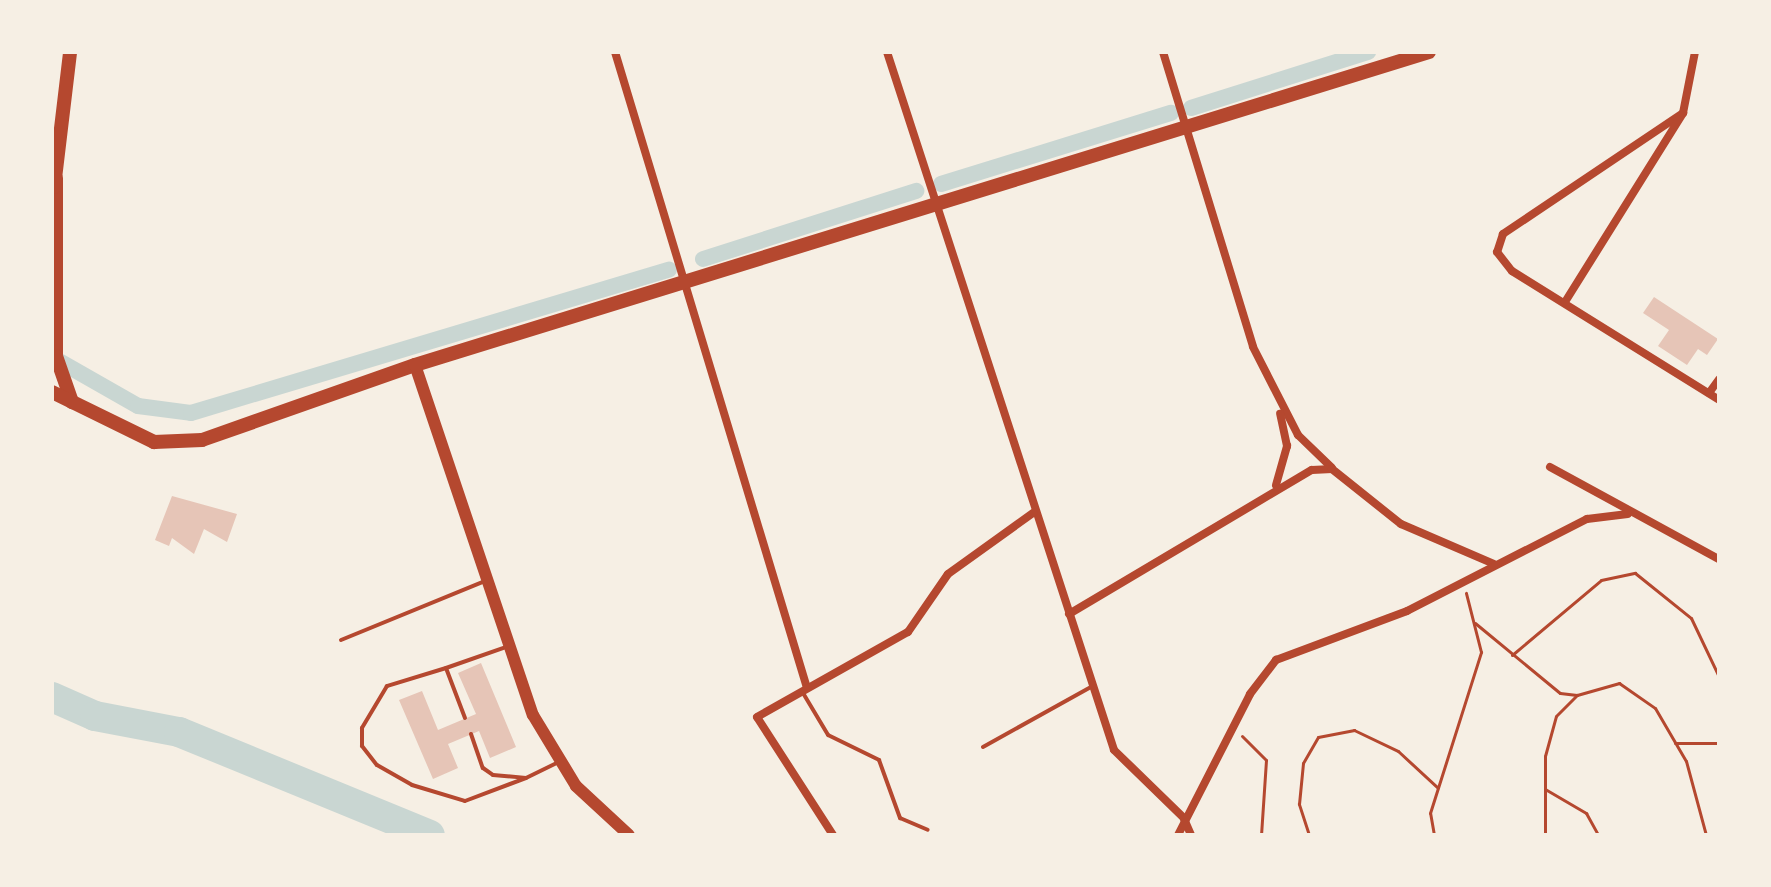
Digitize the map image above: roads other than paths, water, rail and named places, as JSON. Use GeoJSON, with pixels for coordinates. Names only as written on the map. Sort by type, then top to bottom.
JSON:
{"type":"FeatureCollection","features":[{"type":"Feature","properties":{"kind":"main road"},"geometry":{"type":"LineString","coordinates":[[70,52],[56,178],[56,356],[72,402]]}},
{"type":"Feature","properties":{"kind":"main road"},"geometry":{"type":"LineString","coordinates":[[52,392],[143,438],[177,444],[415,365],[1429,52]]}},
{"type":"Feature","properties":{"kind":"main road"},"geometry":{"type":"LineString","coordinates":[[52,194],[56,178]]}},
{"type":"Feature","properties":{"kind":"main road"},"geometry":{"type":"LineString","coordinates":[[415,365],[509,646],[559,762],[629,835]]}},
{"type":"Feature","properties":{"kind":"street"},"geometry":{"type":"LineString","coordinates":[[615,52],[804,689]]}},
{"type":"Feature","properties":{"kind":"street"},"geometry":{"type":"LineString","coordinates":[[887,52],[1033,513],[1119,758],[1184,818],[1191,835]]}},
{"type":"Feature","properties":{"kind":"street"},"geometry":{"type":"LineString","coordinates":[[1163,52],[1276,400],[1287,446],[1275,486]]}},
{"type":"Feature","properties":{"kind":"street"},"geometry":{"type":"LineString","coordinates":[[1565,302],[1683,113],[1695,52]]}},
{"type":"Feature","properties":{"kind":"street"},"geometry":{"type":"LineString","coordinates":[[1683,113],[1497,242],[1501,261],[1719,400]]}},
{"type":"Feature","properties":{"kind":"street"},"geometry":{"type":"LineString","coordinates":[[1709,393],[1719,379]]}},
{"type":"Feature","properties":{"kind":"street"},"geometry":{"type":"LineString","coordinates":[[1276,400],[1332,469],[1401,524],[1494,564]]}},
{"type":"Feature","properties":{"kind":"street"},"geometry":{"type":"LineString","coordinates":[[1550,467],[1628,514],[1719,559]]}},
{"type":"Feature","properties":{"kind":"street"},"geometry":{"type":"LineString","coordinates":[[1069,614],[1233,519],[1275,486],[1332,469]]}},
{"type":"Feature","properties":{"kind":"street"},"geometry":{"type":"LineString","coordinates":[[833,835],[756,723],[804,689],[908,632],[948,574],[1033,513]]}},
{"type":"Feature","properties":{"kind":"street"},"geometry":{"type":"LineString","coordinates":[[1178,835],[1184,818],[1233,728],[1276,660],[1463,583],[1494,564],[1587,519],[1628,514]]}},
{"type":"Feature","properties":{"kind":"lane"},"geometry":{"type":"LineString","coordinates":[[341,640],[489,579]]}},
{"type":"Feature","properties":{"kind":"lane"},"geometry":{"type":"LineString","coordinates":[[509,646],[387,686],[362,728],[362,746],[377,765],[412,785],[465,801],[559,762]]}},
{"type":"Feature","properties":{"kind":"lane"},"geometry":{"type":"LineString","coordinates":[[446,668],[465,718]]}},
{"type":"Feature","properties":{"kind":"lane"},"geometry":{"type":"LineString","coordinates":[[983,747],[1093,686]]}},
{"type":"Feature","properties":{"kind":"lane"},"geometry":{"type":"LineString","coordinates":[[804,689],[828,735],[879,760],[900,818],[928,830]]}},
{"type":"Feature","properties":{"kind":"lane"},"geometry":{"type":"LineString","coordinates":[[471,734],[483,768],[526,778]]}},
{"type":"Feature","properties":{"kind":"waterway"},"geometry":{"type":"LineString","coordinates":[[1191,108],[1368,52]]}},
{"type":"Feature","properties":{"kind":"waterway"},"geometry":{"type":"LineString","coordinates":[[941,184],[1171,113]]}},
{"type":"Feature","properties":{"kind":"waterway"},"geometry":{"type":"LineString","coordinates":[[703,259],[916,191]]}},
{"type":"Feature","properties":{"kind":"waterway"},"geometry":{"type":"LineString","coordinates":[[52,357],[138,406],[191,413],[669,270]]}},
{"type":"Feature","properties":{"kind":"waterway"},"geometry":{"type":"LineString","coordinates":[[52,697],[95,716],[179,732],[430,835]]}}]}
